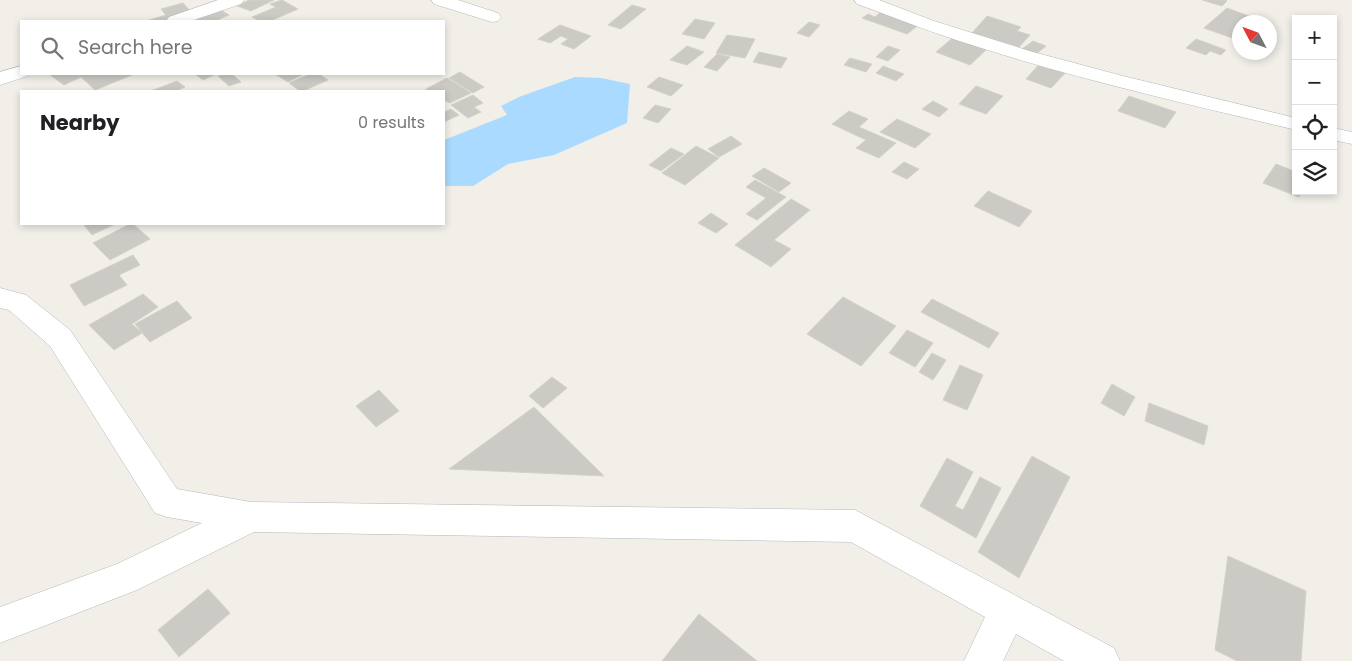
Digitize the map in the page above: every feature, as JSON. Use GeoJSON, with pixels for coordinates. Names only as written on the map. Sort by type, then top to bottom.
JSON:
{"type":"FeatureCollection","features":[{"type":"Feature","properties":{"kind":"street"},"geometry":{"type":"LineString","coordinates":[[178,20],[235,0]]}},
{"type":"Feature","properties":{"kind":"street"},"geometry":{"type":"LineString","coordinates":[[440,0],[492,17]]}},
{"type":"Feature","properties":{"kind":"street"},"geometry":{"type":"LineString","coordinates":[[863,0],[937,28],[1025,54],[1149,89],[1292,123]]}},
{"type":"Feature","properties":{"kind":"street"},"geometry":{"type":"LineString","coordinates":[[0,79],[20,72]]}},
{"type":"Feature","properties":{"kind":"street"},"geometry":{"type":"LineString","coordinates":[[1337,135],[1352,138]]}},
{"type":"Feature","properties":{"kind":"street"},"geometry":{"type":"LineString","coordinates":[[0,298],[17,302],[60,338],[167,502],[251,516],[856,526],[1101,661]]}},
{"type":"Feature","properties":{"kind":"street"},"geometry":{"type":"LineString","coordinates":[[0,625],[125,578],[251,516]]}},
{"type":"Feature","properties":{"kind":"street"},"geometry":{"type":"LineString","coordinates":[[984,661],[1008,610]]}},
{"type":"Feature","properties":{"kind":"water"},"geometry":{"type":"Polygon","coordinates":[[[575,77],[601,78],[630,84],[627,123],[554,155],[508,164],[473,186],[445,186],[445,140],[507,115],[501,106],[519,97],[575,77]]]}},
{"type":"Feature","properties":{"kind":"building"},"geometry":{"type":"Polygon","coordinates":[[[249,0],[274,0],[251,11],[237,6],[249,0]]]}},
{"type":"Feature","properties":{"kind":"building"},"geometry":{"type":"Polygon","coordinates":[[[282,0],[298,9],[272,20],[257,20],[252,17],[276,7],[270,4],[282,0]]]}},
{"type":"Feature","properties":{"kind":"building"},"geometry":{"type":"Polygon","coordinates":[[[1202,0],[1226,0],[1227,1],[1222,6],[1202,0]]]}},
{"type":"Feature","properties":{"kind":"building"},"geometry":{"type":"Polygon","coordinates":[[[183,3],[192,13],[171,20],[149,20],[166,15],[161,9],[183,3]]]}},
{"type":"Feature","properties":{"kind":"building"},"geometry":{"type":"Polygon","coordinates":[[[632,5],[646,9],[621,29],[608,25],[632,5]]]}},
{"type":"Feature","properties":{"kind":"building"},"geometry":{"type":"Polygon","coordinates":[[[1227,8],[1246,15],[1232,15],[1232,38],[1204,28],[1227,8]]]}},
{"type":"Feature","properties":{"kind":"building"},"geometry":{"type":"Polygon","coordinates":[[[219,9],[229,15],[217,20],[195,19],[219,9]]]}},
{"type":"Feature","properties":{"kind":"building"},"geometry":{"type":"Polygon","coordinates":[[[883,10],[920,24],[907,34],[862,18],[868,14],[875,17],[883,10]]]}},
{"type":"Feature","properties":{"kind":"building"},"geometry":{"type":"Polygon","coordinates":[[[987,16],[1021,27],[1017,31],[1030,35],[1019,47],[972,33],[987,16]]]}},
{"type":"Feature","properties":{"kind":"building"},"geometry":{"type":"Polygon","coordinates":[[[695,19],[715,23],[704,39],[682,34],[695,19]]]}},
{"type":"Feature","properties":{"kind":"building"},"geometry":{"type":"Polygon","coordinates":[[[809,22],[820,25],[809,37],[797,33],[809,22]]]}},
{"type":"Feature","properties":{"kind":"building"},"geometry":{"type":"Polygon","coordinates":[[[560,25],[591,36],[574,49],[561,44],[568,39],[561,36],[550,43],[538,39],[560,25]]]}},
{"type":"Feature","properties":{"kind":"building"},"geometry":{"type":"Polygon","coordinates":[[[727,35],[755,39],[745,58],[716,53],[727,35]]]}},
{"type":"Feature","properties":{"kind":"building"},"geometry":{"type":"Polygon","coordinates":[[[955,36],[988,48],[970,65],[936,52],[955,36]]]}},
{"type":"Feature","properties":{"kind":"building"},"geometry":{"type":"Polygon","coordinates":[[[1196,39],[1226,50],[1221,55],[1210,51],[1206,55],[1186,48],[1196,39]]]}},
{"type":"Feature","properties":{"kind":"building"},"geometry":{"type":"Polygon","coordinates":[[[1033,41],[1046,46],[1036,54],[1022,49],[1033,41]]]}},
{"type":"Feature","properties":{"kind":"building"},"geometry":{"type":"Polygon","coordinates":[[[687,46],[704,52],[687,65],[670,60],[687,46]]]}},
{"type":"Feature","properties":{"kind":"building"},"geometry":{"type":"Polygon","coordinates":[[[888,46],[900,50],[888,61],[876,57],[888,46]]]}},
{"type":"Feature","properties":{"kind":"building"},"geometry":{"type":"Polygon","coordinates":[[[759,52],[787,58],[781,68],[753,62],[759,52]]]}},
{"type":"Feature","properties":{"kind":"building"},"geometry":{"type":"Polygon","coordinates":[[[717,54],[730,57],[717,71],[704,67],[717,54]]]}},
{"type":"Feature","properties":{"kind":"building"},"geometry":{"type":"Polygon","coordinates":[[[850,58],[872,64],[866,72],[844,65],[850,58]]]}},
{"type":"Feature","properties":{"kind":"building"},"geometry":{"type":"Polygon","coordinates":[[[1042,61],[1068,70],[1051,88],[1026,79],[1042,61]]]}},
{"type":"Feature","properties":{"kind":"building"},"geometry":{"type":"Polygon","coordinates":[[[883,66],[904,74],[896,81],[876,73],[883,66]]]}},
{"type":"Feature","properties":{"kind":"building"},"geometry":{"type":"Polygon","coordinates":[[[460,72],[484,87],[473,93],[449,78],[460,72]]]}},
{"type":"Feature","properties":{"kind":"building"},"geometry":{"type":"Polygon","coordinates":[[[50,75],[78,75],[81,77],[64,85],[50,75]]]}},
{"type":"Feature","properties":{"kind":"building"},"geometry":{"type":"Polygon","coordinates":[[[79,75],[132,75],[95,90],[79,75]]]}},
{"type":"Feature","properties":{"kind":"building"},"geometry":{"type":"Polygon","coordinates":[[[196,75],[214,75],[203,80],[196,75]]]}},
{"type":"Feature","properties":{"kind":"building"},"geometry":{"type":"Polygon","coordinates":[[[233,75],[241,82],[229,86],[218,76],[233,75]]]}},
{"type":"Feature","properties":{"kind":"building"},"geometry":{"type":"Polygon","coordinates":[[[277,75],[302,75],[288,82],[277,75]]]}},
{"type":"Feature","properties":{"kind":"building"},"geometry":{"type":"Polygon","coordinates":[[[308,75],[320,75],[328,80],[305,90],[299,90],[289,83],[308,75]]]}},
{"type":"Feature","properties":{"kind":"building"},"geometry":{"type":"Polygon","coordinates":[[[659,77],[683,85],[671,96],[647,87],[659,77]]]}},
{"type":"Feature","properties":{"kind":"building"},"geometry":{"type":"Polygon","coordinates":[[[447,78],[471,93],[450,103],[445,100],[445,90],[426,89],[447,78]]]}},
{"type":"Feature","properties":{"kind":"building"},"geometry":{"type":"Polygon","coordinates":[[[177,81],[185,87],[178,90],[154,90],[177,81]]]}},
{"type":"Feature","properties":{"kind":"building"},"geometry":{"type":"Polygon","coordinates":[[[976,86],[1003,96],[986,114],[959,104],[976,86]]]}},
{"type":"Feature","properties":{"kind":"building"},"geometry":{"type":"Polygon","coordinates":[[[473,95],[483,103],[474,107],[481,112],[468,118],[451,105],[473,95]]]}},
{"type":"Feature","properties":{"kind":"building"},"geometry":{"type":"Polygon","coordinates":[[[1129,96],[1176,112],[1165,128],[1118,111],[1129,96]]]}},
{"type":"Feature","properties":{"kind":"building"},"geometry":{"type":"Polygon","coordinates":[[[933,101],[948,109],[939,117],[922,109],[933,101]]]}},
{"type":"Feature","properties":{"kind":"building"},"geometry":{"type":"Polygon","coordinates":[[[655,105],[671,109],[658,123],[643,118],[655,105]]]}},
{"type":"Feature","properties":{"kind":"building"},"geometry":{"type":"Polygon","coordinates":[[[451,109],[459,115],[445,122],[445,112],[451,109]]]}},
{"type":"Feature","properties":{"kind":"building"},"geometry":{"type":"Polygon","coordinates":[[[849,111],[868,119],[859,127],[896,143],[879,158],[856,148],[866,140],[832,124],[849,111]]]}},
{"type":"Feature","properties":{"kind":"building"},"geometry":{"type":"Polygon","coordinates":[[[897,119],[931,134],[915,148],[880,132],[897,119]]]}},
{"type":"Feature","properties":{"kind":"building"},"geometry":{"type":"Polygon","coordinates":[[[731,136],[742,144],[719,157],[708,149],[731,136]]]}},
{"type":"Feature","properties":{"kind":"building"},"geometry":{"type":"Polygon","coordinates":[[[696,146],[719,158],[685,185],[662,173],[696,146]]]}},
{"type":"Feature","properties":{"kind":"building"},"geometry":{"type":"Polygon","coordinates":[[[671,148],[684,154],[661,171],[649,165],[671,148]]]}},
{"type":"Feature","properties":{"kind":"building"},"geometry":{"type":"Polygon","coordinates":[[[904,162],[919,169],[907,179],[892,172],[904,162]]]}},
{"type":"Feature","properties":{"kind":"building"},"geometry":{"type":"Polygon","coordinates":[[[1276,164],[1292,170],[1292,194],[1263,183],[1276,164]]]}},
{"type":"Feature","properties":{"kind":"building"},"geometry":{"type":"Polygon","coordinates":[[[764,168],[791,183],[779,192],[752,176],[764,168]]]}},
{"type":"Feature","properties":{"kind":"building"},"geometry":{"type":"Polygon","coordinates":[[[755,180],[786,197],[757,220],[746,214],[766,198],[746,187],[755,180]]]}},
{"type":"Feature","properties":{"kind":"building"},"geometry":{"type":"Polygon","coordinates":[[[988,191],[1032,211],[1019,227],[974,206],[988,191]]]}},
{"type":"Feature","properties":{"kind":"building"},"geometry":{"type":"Polygon","coordinates":[[[791,199],[810,210],[774,240],[791,249],[771,267],[735,245],[791,199]]]}},
{"type":"Feature","properties":{"kind":"building"},"geometry":{"type":"Polygon","coordinates":[[[711,213],[728,224],[716,233],[698,223],[711,213]]]}},
{"type":"Feature","properties":{"kind":"building"},"geometry":{"type":"Polygon","coordinates":[[[84,225],[113,225],[92,235],[84,225]]]}},
{"type":"Feature","properties":{"kind":"building"},"geometry":{"type":"Polygon","coordinates":[[[128,225],[134,225],[150,239],[110,260],[93,243],[128,225]]]}},
{"type":"Feature","properties":{"kind":"building"},"geometry":{"type":"Polygon","coordinates":[[[133,255],[140,265],[119,275],[127,285],[84,306],[70,285],[133,255]]]}},
{"type":"Feature","properties":{"kind":"building"},"geometry":{"type":"Polygon","coordinates":[[[143,294],[158,307],[132,324],[142,333],[114,350],[89,325],[143,294]]]}},
{"type":"Feature","properties":{"kind":"building"},"geometry":{"type":"Polygon","coordinates":[[[843,297],[896,326],[861,366],[807,334],[843,297]]]}},
{"type":"Feature","properties":{"kind":"building"},"geometry":{"type":"Polygon","coordinates":[[[932,299],[999,333],[989,348],[921,312],[932,299]]]}},
{"type":"Feature","properties":{"kind":"building"},"geometry":{"type":"Polygon","coordinates":[[[177,301],[192,318],[150,342],[135,324],[177,301]]]}},
{"type":"Feature","properties":{"kind":"building"},"geometry":{"type":"Polygon","coordinates":[[[907,330],[933,343],[915,367],[889,353],[907,330]]]}},
{"type":"Feature","properties":{"kind":"building"},"geometry":{"type":"Polygon","coordinates":[[[932,353],[946,360],[933,380],[919,372],[932,353]]]}},
{"type":"Feature","properties":{"kind":"building"},"geometry":{"type":"Polygon","coordinates":[[[960,365],[983,375],[967,410],[943,400],[960,365]]]}},
{"type":"Feature","properties":{"kind":"building"},"geometry":{"type":"Polygon","coordinates":[[[552,377],[567,388],[543,408],[529,396],[552,377]]]}},
{"type":"Feature","properties":{"kind":"building"},"geometry":{"type":"Polygon","coordinates":[[[1112,384],[1135,397],[1124,416],[1101,403],[1112,384]]]}},
{"type":"Feature","properties":{"kind":"building"},"geometry":{"type":"Polygon","coordinates":[[[379,390],[399,411],[376,427],[356,406],[379,390]]]}},
{"type":"Feature","properties":{"kind":"building"},"geometry":{"type":"Polygon","coordinates":[[[1149,403],[1208,426],[1204,445],[1145,421],[1149,403]]]}},
{"type":"Feature","properties":{"kind":"building"},"geometry":{"type":"Polygon","coordinates":[[[534,407],[604,476],[449,469],[534,407]]]}},
{"type":"Feature","properties":{"kind":"building"},"geometry":{"type":"Polygon","coordinates":[[[1032,456],[1070,477],[1019,578],[978,552],[1032,456]]]}},
{"type":"Feature","properties":{"kind":"building"},"geometry":{"type":"Polygon","coordinates":[[[947,458],[973,472],[955,506],[963,510],[980,477],[1001,488],[976,538],[920,506],[947,458]]]}},
{"type":"Feature","properties":{"kind":"building"},"geometry":{"type":"Polygon","coordinates":[[[1228,556],[1306,591],[1301,661],[1237,661],[1215,650],[1228,556]]]}},
{"type":"Feature","properties":{"kind":"building"},"geometry":{"type":"Polygon","coordinates":[[[208,589],[230,613],[179,657],[158,630],[208,589]]]}},
{"type":"Feature","properties":{"kind":"building"},"geometry":{"type":"Polygon","coordinates":[[[699,614],[757,661],[662,661],[699,614]]]}}]}
